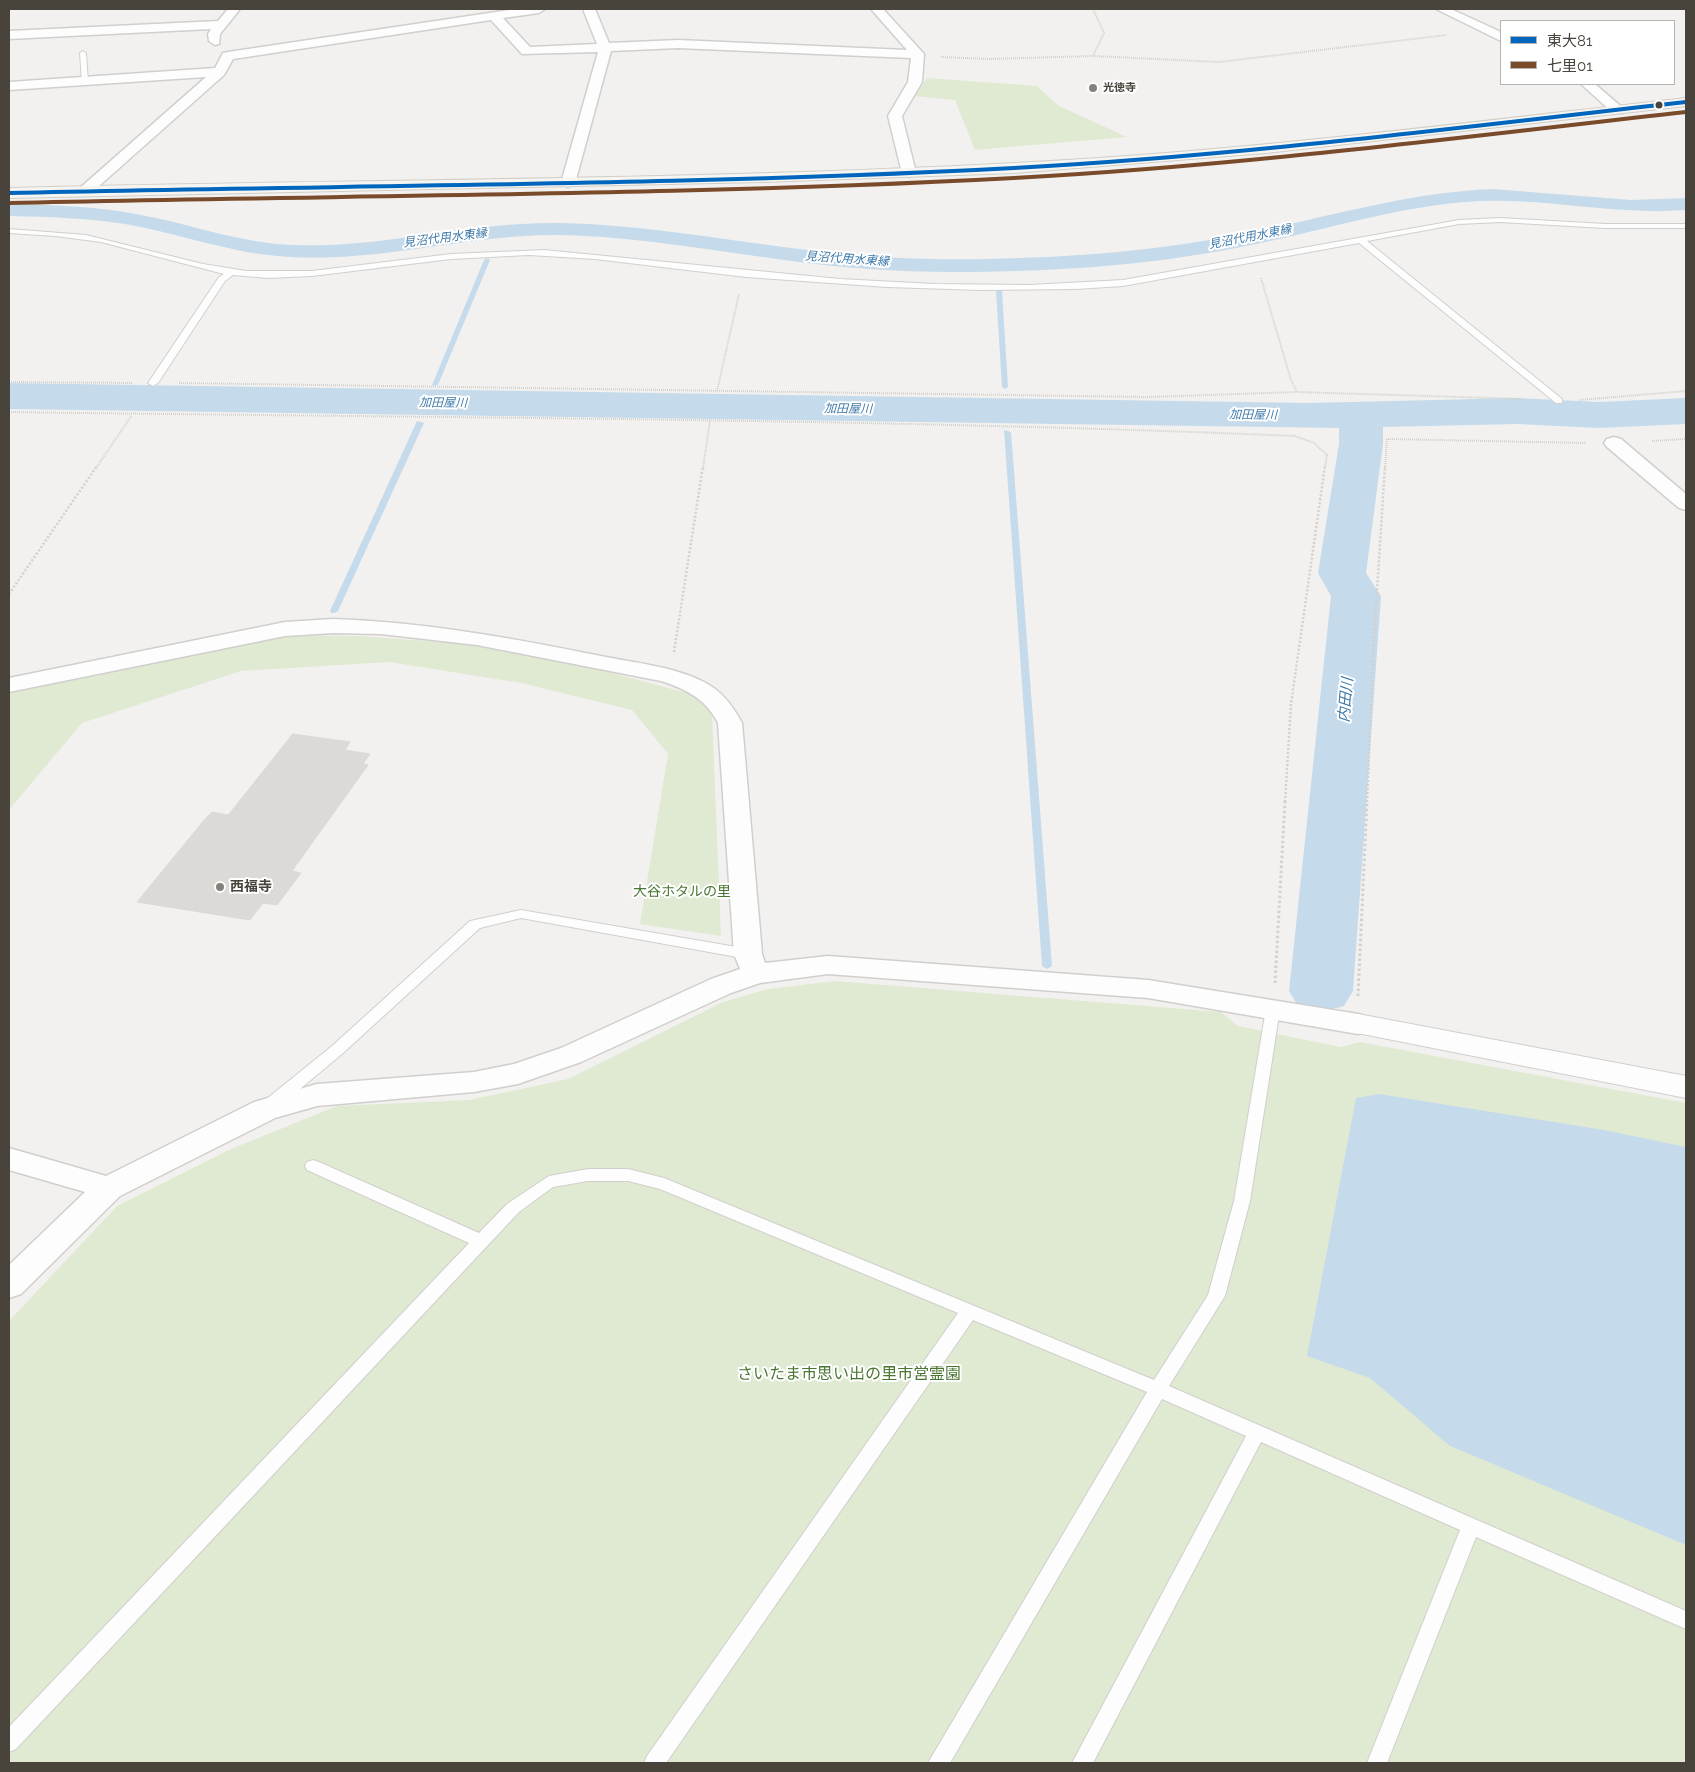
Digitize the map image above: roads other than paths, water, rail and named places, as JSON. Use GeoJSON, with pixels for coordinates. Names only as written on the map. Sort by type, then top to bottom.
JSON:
{"type":"FeatureCollection","features":[{"type":"Feature","properties":{"kind":"main road"},"geometry":{"type":"LineString","coordinates":[[9,193],[759,179],[909,173],[1149,159],[1686,102]]}},
{"type":"Feature","properties":{"kind":"street"},"geometry":{"type":"LineString","coordinates":[[234,9],[214,34],[216,46],[228,56],[539,9]]}},
{"type":"Feature","properties":{"kind":"street"},"geometry":{"type":"LineString","coordinates":[[568,183],[605,49],[589,9]]}},
{"type":"Feature","properties":{"kind":"street"},"geometry":{"type":"LineString","coordinates":[[877,9],[918,54],[915,82],[895,116],[909,173]]}},
{"type":"Feature","properties":{"kind":"street"},"geometry":{"type":"LineString","coordinates":[[1442,9],[1496,34]]}},
{"type":"Feature","properties":{"kind":"street"},"geometry":{"type":"LineString","coordinates":[[494,16],[527,51],[605,49],[678,44],[918,54]]}},
{"type":"Feature","properties":{"kind":"street"},"geometry":{"type":"LineString","coordinates":[[9,35],[220,25]]}},
{"type":"Feature","properties":{"kind":"street"},"geometry":{"type":"LineString","coordinates":[[85,191],[218,72],[228,56]]}},
{"type":"Feature","properties":{"kind":"street"},"geometry":{"type":"LineString","coordinates":[[9,86],[218,72]]}},
{"type":"Feature","properties":{"kind":"street"},"geometry":{"type":"LineString","coordinates":[[1588,85],[1618,110]]}},
{"type":"Feature","properties":{"kind":"street"},"geometry":{"type":"LineString","coordinates":[[1614,444],[1686,504]]}},
{"type":"Feature","properties":{"kind":"street"},"geometry":{"type":"LineString","coordinates":[[9,685],[284,629],[331,627],[420,630],[666,675],[689,683],[716,700],[730,723],[752,964]]}},
{"type":"Feature","properties":{"kind":"street"},"geometry":{"type":"LineString","coordinates":[[9,1285],[109,1188],[265,1110],[317,1095],[474,1082],[518,1074],[571,1055],[721,986],[752,964],[838,966],[1148,989],[1284,1010],[1686,1087]]}},
{"type":"Feature","properties":{"kind":"street"},"geometry":{"type":"LineString","coordinates":[[9,1159],[109,1188]]}},
{"type":"Feature","properties":{"kind":"lane"},"geometry":{"type":"LineString","coordinates":[[84,53],[85,82]]}},
{"type":"Feature","properties":{"kind":"lane"},"geometry":{"type":"LineString","coordinates":[[9,231],[53,233],[104,240],[231,273],[307,275],[430,259],[518,253],[583,255],[743,274],[867,284],[1069,287],[1123,283],[1438,225],[1480,220],[1605,226],[1686,226]]}},
{"type":"Feature","properties":{"kind":"lane"},"geometry":{"type":"LineString","coordinates":[[1361,240],[1559,401]]}},
{"type":"Feature","properties":{"kind":"lane"},"geometry":{"type":"LineString","coordinates":[[153,383],[222,279],[231,273]]}},
{"type":"Feature","properties":{"kind":"lane"},"geometry":{"type":"LineString","coordinates":[[265,1110],[337,1050],[475,924],[521,914],[752,964]]}},
{"type":"Feature","properties":{"kind":"lane"},"geometry":{"type":"LineString","coordinates":[[938,1763],[1158,1388],[1216,1296],[1242,1201],[1284,1010]]}},
{"type":"Feature","properties":{"kind":"lane"},"geometry":{"type":"LineString","coordinates":[[314,1166],[482,1242]]}},
{"type":"Feature","properties":{"kind":"lane"},"geometry":{"type":"LineString","coordinates":[[9,1742],[513,1208],[549,1182],[588,1175],[628,1174],[664,1184],[1158,1388],[1404,1498],[1471,1525],[1686,1620]]}},
{"type":"Feature","properties":{"kind":"lane"},"geometry":{"type":"LineString","coordinates":[[654,1763],[970,1310]]}},
{"type":"Feature","properties":{"kind":"lane"},"geometry":{"type":"LineString","coordinates":[[1082,1763],[1257,1432]]}},
{"type":"Feature","properties":{"kind":"lane"},"geometry":{"type":"LineString","coordinates":[[1377,1763],[1471,1525]]}},
{"type":"Feature","properties":{"kind":"water"},"geometry":{"type":"Polygon","coordinates":[[[1379,1094],[1604,1130],[1686,1147],[1686,1545],[1450,1446],[1370,1378],[1307,1356],[1356,1098],[1379,1094]]]}},
{"type":"Feature","properties":{"kind":"waterway","name":"見沼代用水東縁"},"geometry":{"type":"LineString","coordinates":[[9,210],[117,216],[240,245],[276,250],[327,251],[360,249],[490,232],[556,229],[654,236],[818,258],[883,264],[949,266],[1081,261],[1181,251],[1241,241],[1409,204],[1466,196],[1521,196],[1631,206],[1686,204]]}},
{"type":"Feature","properties":{"kind":"waterway"},"geometry":{"type":"LineString","coordinates":[[435,385],[487,260]]}},
{"type":"Feature","properties":{"kind":"waterway"},"geometry":{"type":"LineString","coordinates":[[999,291],[1005,387]]}},
{"type":"Feature","properties":{"kind":"waterway","name":"加田屋川"},"geometry":{"type":"LineString","coordinates":[[424,411],[431,395]]}},
{"type":"Feature","properties":{"kind":"waterway","name":"加田屋川"},"geometry":{"type":"LineString","coordinates":[[9,396],[1308,416],[1361,415]]}},
{"type":"Feature","properties":{"kind":"waterway","name":"加田屋川"},"geometry":{"type":"LineString","coordinates":[[1006,403],[1007,420]]}},
{"type":"Feature","properties":{"kind":"waterway","name":"加田屋川"},"geometry":{"type":"LineString","coordinates":[[1361,415],[1517,411],[1599,415],[1686,411]]}},
{"type":"Feature","properties":{"kind":"waterway","name":"内田川"},"geometry":{"type":"LineString","coordinates":[[1321,991],[1356,596],[1342,573],[1361,444],[1361,415]]}},
{"type":"Feature","properties":{"kind":"waterway"},"geometry":{"type":"LineString","coordinates":[[334,611],[420,423]]}},
{"type":"Feature","properties":{"kind":"waterway"},"geometry":{"type":"LineString","coordinates":[[1007,432],[1047,966]]}},
{"type":"Feature","properties":{"kind":"place","name":"光徳寺"},"geometry":{"type":"Point","coordinates":[1093,88]}},
{"type":"Feature","properties":{"kind":"place","name":"西福寺"},"geometry":{"type":"Point","coordinates":[220,887]}},
{"type":"Feature","properties":{"kind":"park label","name":"大谷ホタルの里"},"geometry":{"type":"Point","coordinates":[682,892]}},
{"type":"Feature","properties":{"kind":"park label","name":"さいたま市思い出の里市営霊園"},"geometry":{"type":"Point","coordinates":[849,1374]}}]}
